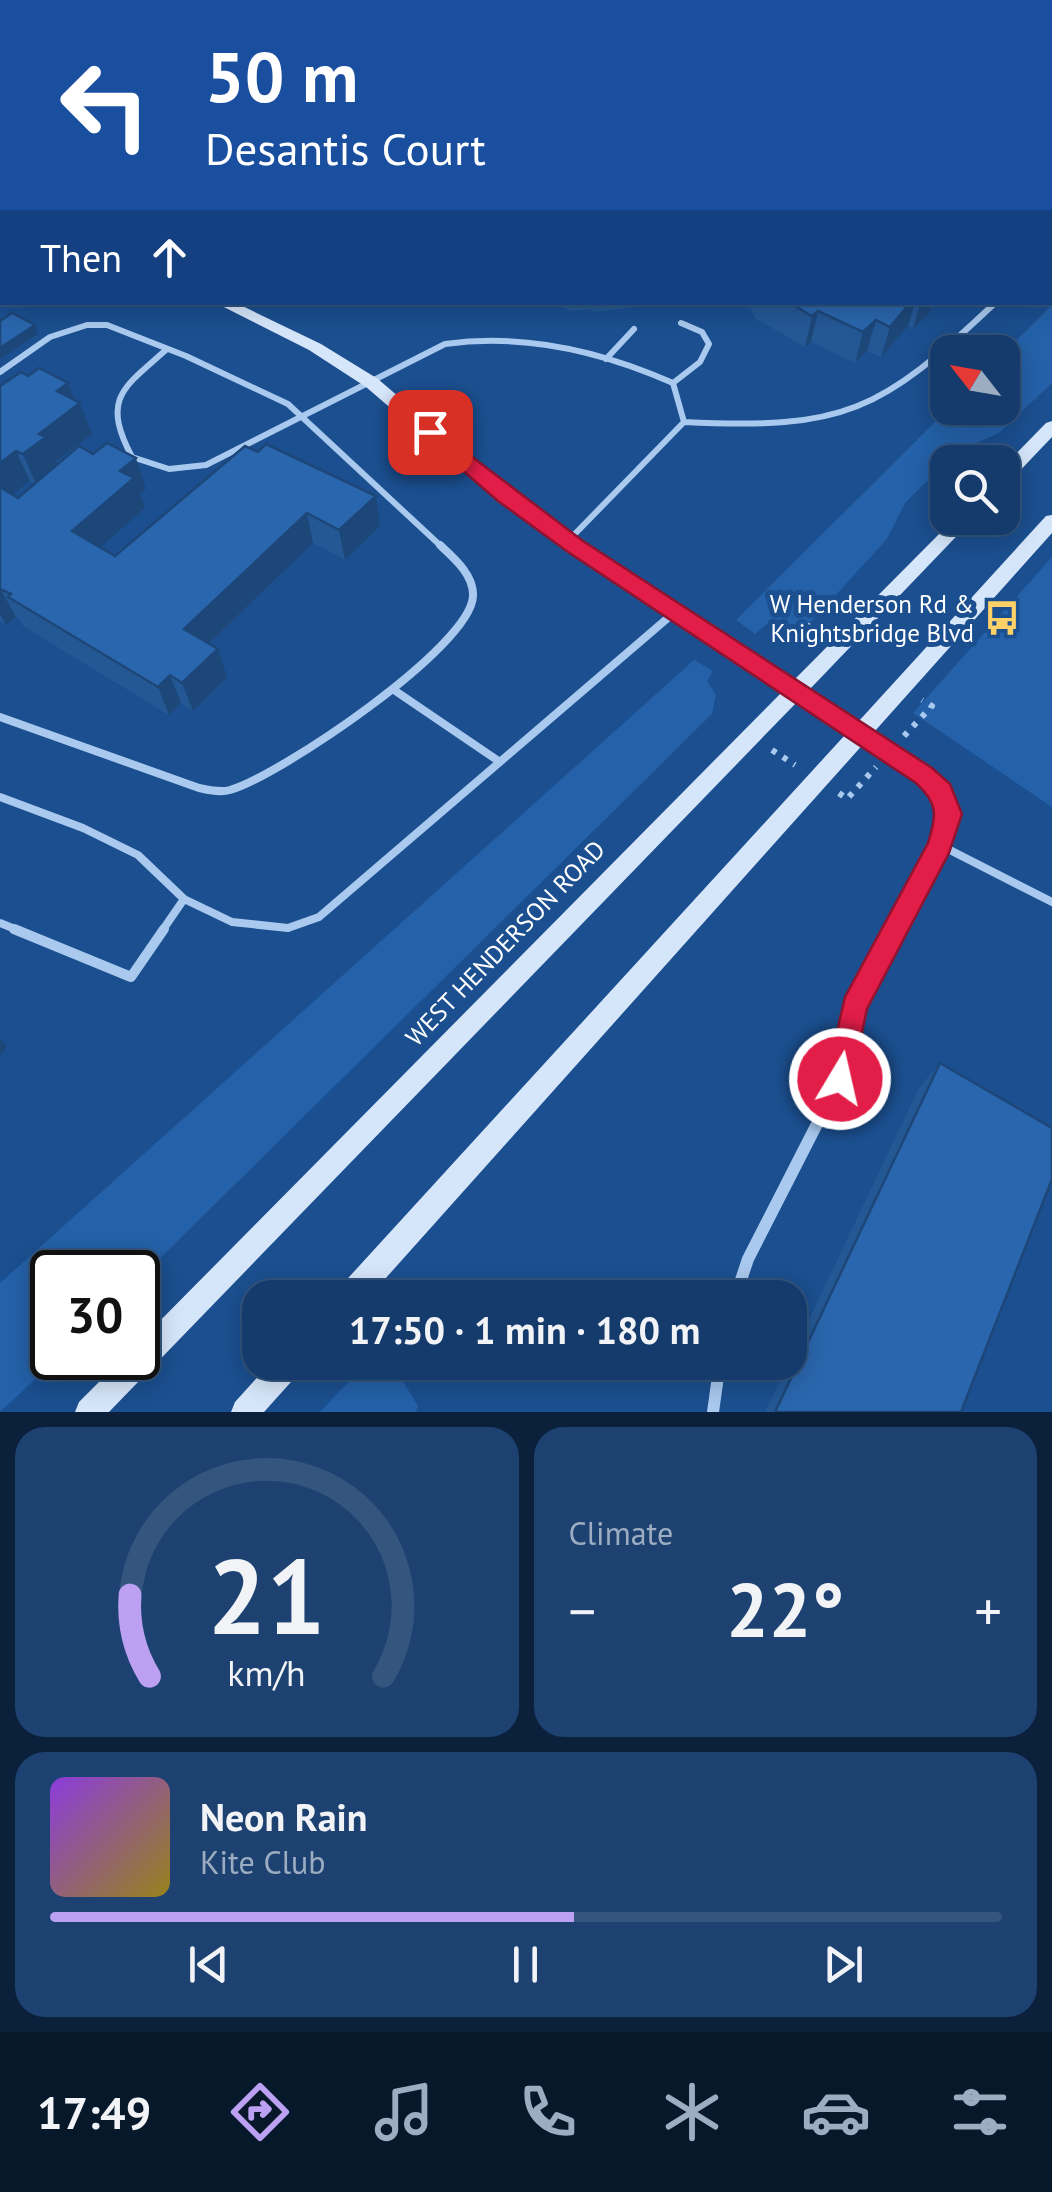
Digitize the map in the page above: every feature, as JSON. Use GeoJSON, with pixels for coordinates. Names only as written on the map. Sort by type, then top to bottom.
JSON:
{"type":"FeatureCollection","features":[{"type":"Feature","properties":{"kind":"main road"},"geometry":{"type":"LineString","coordinates":[[227,305],[315,347],[372,383],[506,496],[568,541],[861,735]]}},
{"type":"Feature","properties":{"kind":"main road"},"geometry":{"type":"LineString","coordinates":[[1020,460],[1052,426]]}},
{"type":"Feature","properties":{"kind":"main road"},"geometry":{"type":"LineString","coordinates":[[365,1280],[1052,522]]}},
{"type":"Feature","properties":{"kind":"main road","name":"WEST HENDERSON ROAD"},"geometry":{"type":"LineString","coordinates":[[89,1412],[948,535]]}},
{"type":"Feature","properties":{"kind":"main road"},"geometry":{"type":"LineString","coordinates":[[245,1412],[274,1380]]}},
{"type":"Feature","properties":{"kind":"street"},"geometry":{"type":"LineString","coordinates":[[741,1280],[840,1079],[854,1006],[940,845],[950,814],[942,791],[861,735]]}},
{"type":"Feature","properties":{"kind":"street"},"geometry":{"type":"LineString","coordinates":[[714,1412],[718,1380]]}},
{"type":"Feature","properties":{"kind":"lane"},"geometry":{"type":"LineString","coordinates":[[568,541],[684,422],[812,422],[868,404],[938,356],[993,305]]}},
{"type":"Feature","properties":{"kind":"lane"},"geometry":{"type":"LineString","coordinates":[[672,383],[700,362],[709,344],[702,332],[681,323]]}},
{"type":"Feature","properties":{"kind":"lane"},"geometry":{"type":"LineString","coordinates":[[0,372],[50,337],[86,325],[107,326],[167,348],[278,399],[304,417],[457,560],[473,583],[473,604],[456,632],[394,690],[256,779],[226,792],[199,788],[0,717]]}},
{"type":"Feature","properties":{"kind":"lane"},"geometry":{"type":"LineString","coordinates":[[606,359],[634,329]]}},
{"type":"Feature","properties":{"kind":"lane"},"geometry":{"type":"LineString","coordinates":[[167,348],[118,393],[113,425],[132,457],[169,469],[206,465],[445,344],[477,338],[532,344],[637,366],[672,383],[684,422]]}},
{"type":"Feature","properties":{"kind":"lane"},"geometry":{"type":"LineString","coordinates":[[0,797],[84,828],[138,856],[184,899],[232,922],[288,928],[319,918],[676,612]]}},
{"type":"Feature","properties":{"kind":"lane"},"geometry":{"type":"LineString","coordinates":[[394,690],[500,762]]}},
{"type":"Feature","properties":{"kind":"lane"},"geometry":{"type":"LineString","coordinates":[[940,845],[1052,902]]}},
{"type":"Feature","properties":{"kind":"lane"},"geometry":{"type":"LineString","coordinates":[[0,923],[131,976],[184,899]]}},
{"type":"Feature","properties":{"kind":"path"},"geometry":{"type":"LineString","coordinates":[[807,625],[838,648]]}},
{"type":"Feature","properties":{"kind":"path"},"geometry":{"type":"LineString","coordinates":[[902,688],[932,706]]}},
{"type":"Feature","properties":{"kind":"path"},"geometry":{"type":"LineString","coordinates":[[750,736],[847,799]]}},
{"type":"Feature","properties":{"kind":"shaded area"},"geometry":{"type":"Polygon","coordinates":[[[1052,305],[1052,383],[1020,413],[1020,337],[1052,305]]]}},
{"type":"Feature","properties":{"kind":"shaded area"},"geometry":{"type":"Polygon","coordinates":[[[932,425],[1007,425],[972,445],[930,445],[930,478],[905,503],[887,539],[812,621],[792,628],[767,624],[755,634],[736,620],[932,425]]]}},
{"type":"Feature","properties":{"kind":"shaded area"},"geometry":{"type":"Polygon","coordinates":[[[1052,557],[1052,807],[913,713],[1052,557]]]}},
{"type":"Feature","properties":{"kind":"shaded area"},"geometry":{"type":"Polygon","coordinates":[[[694,660],[713,671],[707,681],[716,695],[712,714],[160,1258],[160,1250],[37,1250],[694,660]]]}},
{"type":"Feature","properties":{"kind":"shaded area"},"geometry":{"type":"Polygon","coordinates":[[[30,1256],[30,1380],[34,1380],[0,1412],[0,1283],[30,1256]]]}},
{"type":"Feature","properties":{"kind":"shaded area"},"geometry":{"type":"Polygon","coordinates":[[[350,1380],[402,1380],[418,1406],[416,1412],[320,1412],[350,1380]]]}},
{"type":"Feature","properties":{"kind":"building"},"geometry":{"type":"Polygon","coordinates":[[[793,305],[908,305],[890,327],[876,320],[863,332],[818,311],[812,316],[793,305]]]}},
{"type":"Feature","properties":{"kind":"building"},"geometry":{"type":"Polygon","coordinates":[[[12,313],[35,325],[0,348],[0,321],[12,313]]]}},
{"type":"Feature","properties":{"kind":"building"},"geometry":{"type":"Polygon","coordinates":[[[39,368],[68,383],[57,391],[80,403],[39,434],[46,437],[23,454],[16,451],[0,463],[0,386],[21,372],[28,376],[39,368]]]}},
{"type":"Feature","properties":{"kind":"building"},"geometry":{"type":"Polygon","coordinates":[[[107,443],[136,458],[120,471],[134,478],[72,531],[115,556],[245,446],[258,452],[266,444],[376,496],[339,530],[307,513],[184,629],[218,649],[182,683],[170,675],[158,687],[0,589],[0,487],[18,498],[79,446],[93,454],[107,443]]]}},
{"type":"Feature","properties":{"kind":"building"},"geometry":{"type":"Polygon","coordinates":[[[940,1063],[1052,1128],[1052,1179],[961,1412],[775,1412],[790,1380],[807,1380],[807,1344],[940,1063]]]}},
{"type":"Feature","properties":{"kind":"place","name":"W Henderson Rd & Knightsbridge Blvd"},"geometry":{"type":"Point","coordinates":[1002,618]}},
{"type":"Feature","properties":{"kind":"route"},"geometry":{"type":"LineString","coordinates":[[430,432],[506,496],[576,547],[942,791],[950,814],[940,845],[854,1006],[840,1079]]}}]}
